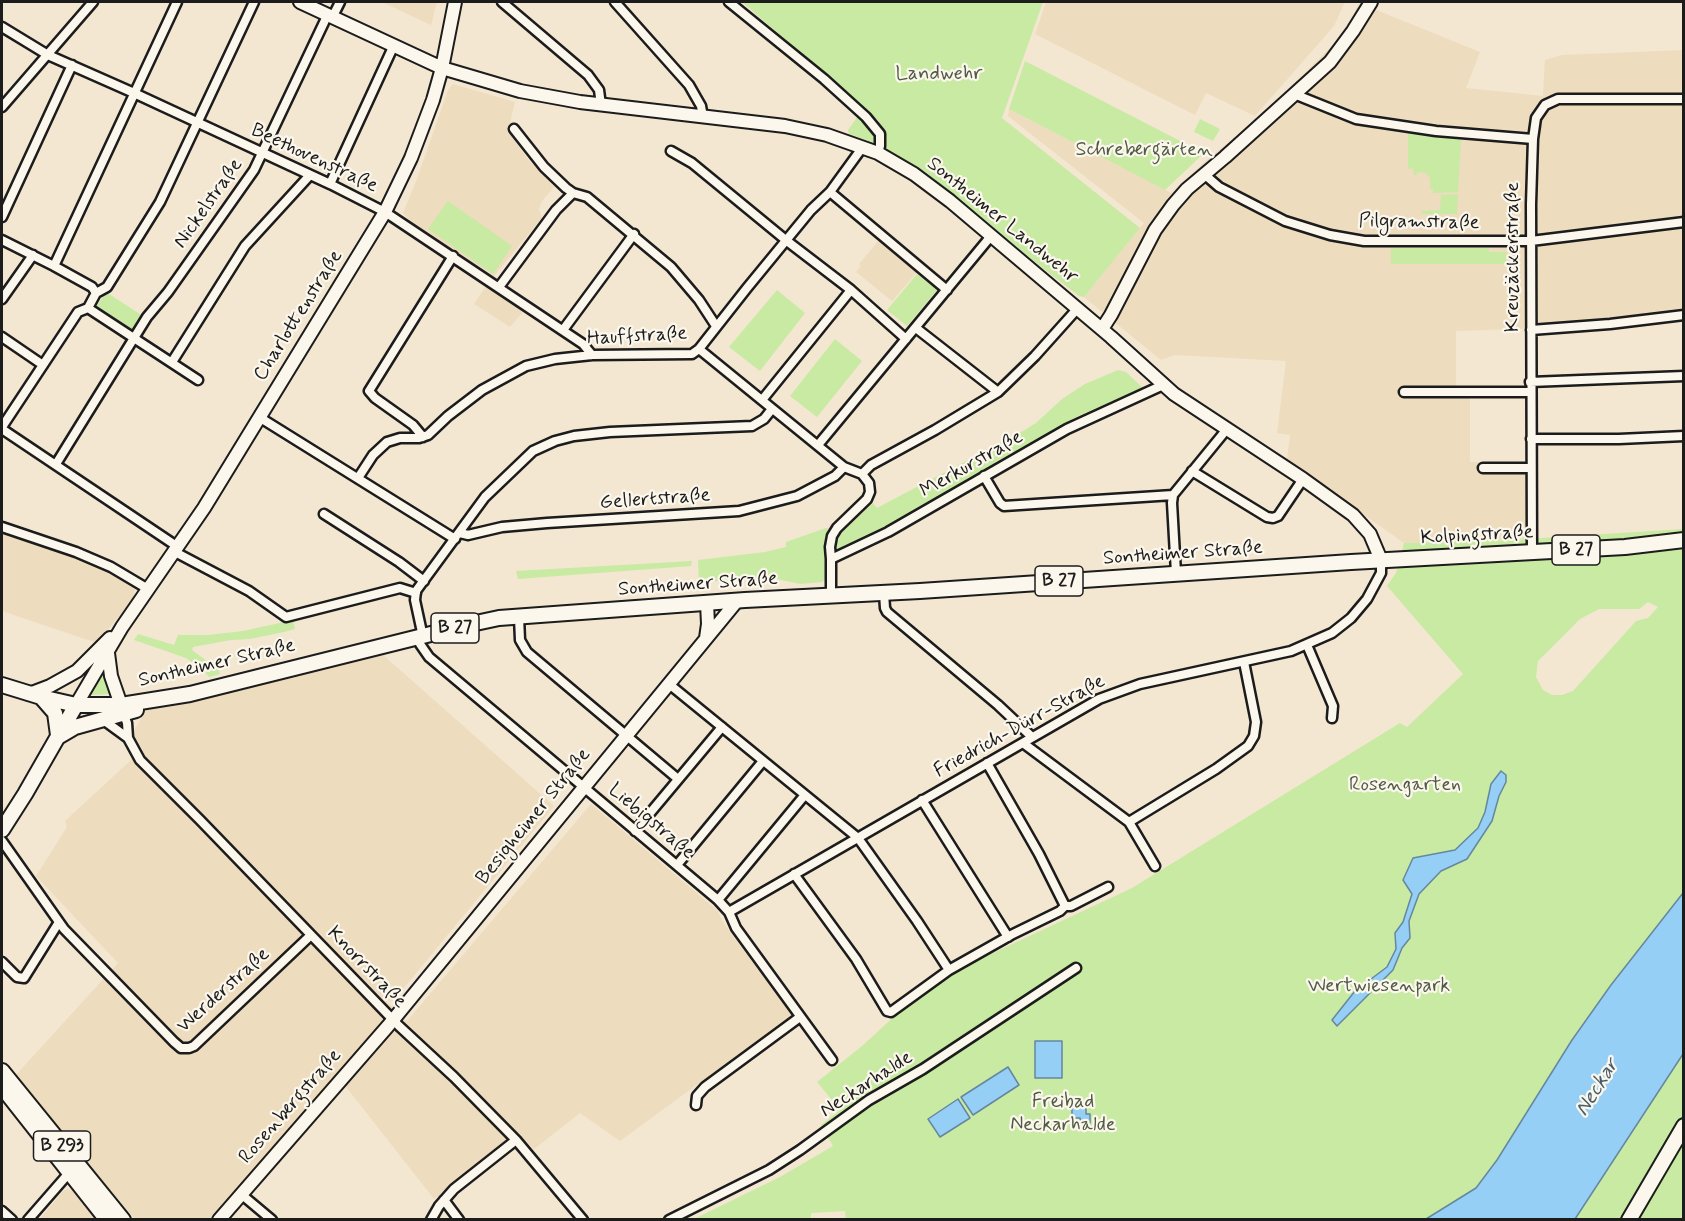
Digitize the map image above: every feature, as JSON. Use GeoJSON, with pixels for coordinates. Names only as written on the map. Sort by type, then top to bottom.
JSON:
{"type":"FeatureCollection","features":[{"type":"Feature","properties":{"kind":"main road","name":"Kolpingstraße"},"geometry":{"type":"LineString","coordinates":[[1381,560],[1625,547],[1683,540]]}},
{"type":"Feature","properties":{"kind":"main road","name":"Sontheimer Straße"},"geometry":{"type":"LineString","coordinates":[[35,695],[76,705],[122,709],[471,624],[519,617],[1381,560]]}},
{"type":"Feature","properties":{"kind":"main road","name":"B 27"},"geometry":{"type":"LineString","coordinates":[[2,685],[35,695]]}},
{"type":"Feature","properties":{"kind":"main road"},"geometry":{"type":"LineString","coordinates":[[35,695],[56,713],[58,737]]}},
{"type":"Feature","properties":{"kind":"main road"},"geometry":{"type":"LineString","coordinates":[[2,830],[76,705]]}},
{"type":"Feature","properties":{"kind":"main road","name":"B 27"},"geometry":{"type":"LineString","coordinates":[[58,737],[75,727],[102,719],[122,709]]}},
{"type":"Feature","properties":{"kind":"main road","name":"B 293"},"geometry":{"type":"LineString","coordinates":[[2,1071],[123,1220]]}},
{"type":"Feature","properties":{"kind":"main road","name":"B 293"},"geometry":{"type":"LineString","coordinates":[[2,1087],[108,1220]]}},
{"type":"Feature","properties":{"kind":"main road"},"geometry":{"type":"LineString","coordinates":[[1629,1220],[1683,1126]]}},
{"type":"Feature","properties":{"kind":"street"},"geometry":{"type":"LineString","coordinates":[[2,107],[93,2]]}},
{"type":"Feature","properties":{"kind":"street"},"geometry":{"type":"LineString","coordinates":[[54,266],[177,2]]}},
{"type":"Feature","properties":{"kind":"street"},"geometry":{"type":"LineString","coordinates":[[254,2],[156,210],[107,287],[96,293],[88,308],[78,312],[2,428],[176,549],[249,591],[286,617],[400,588],[416,593]]}},
{"type":"Feature","properties":{"kind":"street","name":"Sontheimer Landwehr"},"geometry":{"type":"LineString","coordinates":[[300,2],[442,68],[520,91],[601,105],[800,129],[846,140],[878,153],[932,186],[1078,308],[1185,403],[1303,479],[1353,515],[1370,534],[1381,560]]}},
{"type":"Feature","properties":{"kind":"street","name":"Nickelstraße"},"geometry":{"type":"LineString","coordinates":[[56,464],[133,338],[249,179],[330,15],[340,2]]}},
{"type":"Feature","properties":{"kind":"street","name":"Charlottenstraße"},"geometry":{"type":"LineString","coordinates":[[76,705],[122,627],[176,549],[385,212],[411,158],[433,100],[455,2]]}},
{"type":"Feature","properties":{"kind":"street"},"geometry":{"type":"LineString","coordinates":[[501,2],[588,75],[599,90],[601,105]]}},
{"type":"Feature","properties":{"kind":"street"},"geometry":{"type":"LineString","coordinates":[[615,2],[681,75],[696,96],[703,117]]}},
{"type":"Feature","properties":{"kind":"street"},"geometry":{"type":"LineString","coordinates":[[729,2],[824,79],[866,117],[880,134],[878,153]]}},
{"type":"Feature","properties":{"kind":"street"},"geometry":{"type":"LineString","coordinates":[[1102,329],[1155,230],[1179,198],[1330,62],[1360,20],[1369,2]]}},
{"type":"Feature","properties":{"kind":"street","name":"Beethovenstraße"},"geometry":{"type":"LineString","coordinates":[[2,27],[48,55],[198,122],[385,212],[563,330],[583,344],[592,355]]}},
{"type":"Feature","properties":{"kind":"street"},"geometry":{"type":"LineString","coordinates":[[330,184],[394,45]]}},
{"type":"Feature","properties":{"kind":"street"},"geometry":{"type":"LineString","coordinates":[[2,217],[72,65]]}},
{"type":"Feature","properties":{"kind":"street"},"geometry":{"type":"LineString","coordinates":[[1294,94],[1356,119],[1436,131],[1533,139]]}},
{"type":"Feature","properties":{"kind":"street","name":"Kreuzäckerstraße"},"geometry":{"type":"LineString","coordinates":[[1532,553],[1531,241],[1533,139],[1538,112],[1553,100],[1683,99]]}},
{"type":"Feature","properties":{"kind":"street"},"geometry":{"type":"LineString","coordinates":[[514,129],[544,167],[573,193],[587,197],[671,267],[699,300],[716,326]]}},
{"type":"Feature","properties":{"kind":"street","name":"Hauffstraße"},"geometry":{"type":"LineString","coordinates":[[423,437],[467,401],[518,370],[555,359],[592,355],[692,354],[699,349],[811,210],[830,192],[862,148]]}},
{"type":"Feature","properties":{"kind":"street"},"geometry":{"type":"LineString","coordinates":[[671,151],[692,163],[850,290],[906,339]]}},
{"type":"Feature","properties":{"kind":"street","name":"Pilgramstraße"},"geometry":{"type":"LineString","coordinates":[[1204,174],[1219,187],[1271,215],[1300,226],[1352,239],[1397,242],[1531,241],[1683,222]]}},
{"type":"Feature","properties":{"kind":"street"},"geometry":{"type":"LineString","coordinates":[[172,362],[245,246],[310,175]]}},
{"type":"Feature","properties":{"kind":"street"},"geometry":{"type":"LineString","coordinates":[[830,192],[946,290]]}},
{"type":"Feature","properties":{"kind":"street"},"geometry":{"type":"LineString","coordinates":[[499,287],[556,210],[573,193]]}},
{"type":"Feature","properties":{"kind":"street"},"geometry":{"type":"LineString","coordinates":[[563,330],[634,234]]}},
{"type":"Feature","properties":{"kind":"street"},"geometry":{"type":"LineString","coordinates":[[818,445],[991,236]]}},
{"type":"Feature","properties":{"kind":"street"},"geometry":{"type":"LineString","coordinates":[[2,240],[92,287],[96,293]]}},
{"type":"Feature","properties":{"kind":"street"},"geometry":{"type":"LineString","coordinates":[[2,299],[33,255]]}},
{"type":"Feature","properties":{"kind":"street"},"geometry":{"type":"LineString","coordinates":[[423,437],[413,425],[375,398],[369,391],[453,256]]}},
{"type":"Feature","properties":{"kind":"street"},"geometry":{"type":"LineString","coordinates":[[762,400],[850,290]]}},
{"type":"Feature","properties":{"kind":"street"},"geometry":{"type":"LineString","coordinates":[[88,308],[198,380]]}},
{"type":"Feature","properties":{"kind":"street"},"geometry":{"type":"LineString","coordinates":[[862,474],[871,465],[998,392],[1035,356],[1078,308]]}},
{"type":"Feature","properties":{"kind":"street"},"geometry":{"type":"LineString","coordinates":[[1531,330],[1683,315]]}},
{"type":"Feature","properties":{"kind":"street"},"geometry":{"type":"LineString","coordinates":[[916,328],[998,392]]}},
{"type":"Feature","properties":{"kind":"street"},"geometry":{"type":"LineString","coordinates":[[2,338],[43,365]]}},
{"type":"Feature","properties":{"kind":"street"},"geometry":{"type":"LineString","coordinates":[[699,349],[844,467],[862,474],[869,483],[869,495],[834,532],[830,547],[831,596]]}},
{"type":"Feature","properties":{"kind":"street"},"geometry":{"type":"LineString","coordinates":[[1530,382],[1683,376]]}},
{"type":"Feature","properties":{"kind":"street","name":"Merkurstraße"},"geometry":{"type":"LineString","coordinates":[[831,559],[888,532],[1067,429],[1163,385]]}},
{"type":"Feature","properties":{"kind":"street"},"geometry":{"type":"LineString","coordinates":[[1404,392],[1530,392]]}},
{"type":"Feature","properties":{"kind":"street"},"geometry":{"type":"LineString","coordinates":[[420,637],[416,593],[485,497],[525,458],[549,443],[574,436],[609,432],[746,426],[760,422],[772,409]]}},
{"type":"Feature","properties":{"kind":"street"},"geometry":{"type":"LineString","coordinates":[[259,417],[457,536]]}},
{"type":"Feature","properties":{"kind":"street"},"geometry":{"type":"LineString","coordinates":[[1176,573],[1173,495],[1227,429]]}},
{"type":"Feature","properties":{"kind":"street"},"geometry":{"type":"LineString","coordinates":[[1531,440],[1618,440],[1683,436]]}},
{"type":"Feature","properties":{"kind":"street"},"geometry":{"type":"LineString","coordinates":[[358,478],[373,455],[387,442],[400,438],[423,437]]}},
{"type":"Feature","properties":{"kind":"street","name":"Gellertstraße"},"geometry":{"type":"LineString","coordinates":[[457,536],[502,527],[547,523],[739,511],[797,496],[834,476],[844,467]]}},
{"type":"Feature","properties":{"kind":"street"},"geometry":{"type":"LineString","coordinates":[[1484,468],[1531,468]]}},
{"type":"Feature","properties":{"kind":"street"},"geometry":{"type":"LineString","coordinates":[[1192,471],[1267,517],[1273,518],[1278,516],[1303,479]]}},
{"type":"Feature","properties":{"kind":"street"},"geometry":{"type":"LineString","coordinates":[[984,476],[1004,506],[1173,495]]}},
{"type":"Feature","properties":{"kind":"street"},"geometry":{"type":"LineString","coordinates":[[324,514],[399,562],[424,581]]}},
{"type":"Feature","properties":{"kind":"street"},"geometry":{"type":"LineString","coordinates":[[2,528],[86,556],[111,567],[148,589]]}},
{"type":"Feature","properties":{"kind":"street","name":"Friedrich-Dürr-Straße"},"geometry":{"type":"LineString","coordinates":[[729,912],[1083,707],[1125,689],[1307,645],[1332,633],[1363,604],[1379,579],[1382,570],[1381,560]]}},
{"type":"Feature","properties":{"kind":"street"},"geometry":{"type":"LineString","coordinates":[[884,593],[887,612],[998,705],[1032,737]]}},
{"type":"Feature","properties":{"kind":"street","name":"Besigheimer Straße"},"geometry":{"type":"LineString","coordinates":[[393,1020],[737,601]]}},
{"type":"Feature","properties":{"kind":"street"},"geometry":{"type":"LineString","coordinates":[[705,639],[708,624],[707,603]]}},
{"type":"Feature","properties":{"kind":"street"},"geometry":{"type":"LineString","coordinates":[[519,617],[520,640],[526,652],[678,779]]}},
{"type":"Feature","properties":{"kind":"street","name":"Charlottenstraße"},"geometry":{"type":"LineString","coordinates":[[35,695],[77,671],[122,627]]}},
{"type":"Feature","properties":{"kind":"street","name":"Liebigstraße"},"geometry":{"type":"LineString","coordinates":[[420,637],[420,644],[429,657],[718,900],[729,912],[736,928],[832,1060]]}},
{"type":"Feature","properties":{"kind":"street"},"geometry":{"type":"LineString","coordinates":[[1307,645],[1333,706],[1332,718]]}},
{"type":"Feature","properties":{"kind":"street"},"geometry":{"type":"LineString","coordinates":[[108,652],[111,676],[122,709]]}},
{"type":"Feature","properties":{"kind":"street"},"geometry":{"type":"LineString","coordinates":[[1129,822],[1216,769],[1248,746],[1254,736],[1256,722],[1244,662]]}},
{"type":"Feature","properties":{"kind":"street"},"geometry":{"type":"LineString","coordinates":[[669,684],[858,838],[913,914],[949,970]]}},
{"type":"Feature","properties":{"kind":"street","name":"Knorrstraße"},"geometry":{"type":"LineString","coordinates":[[122,709],[128,738],[140,760],[393,1020],[516,1140],[583,1220]]}},
{"type":"Feature","properties":{"kind":"street","name":"Knorrstraße"},"geometry":{"type":"LineString","coordinates":[[102,719],[128,738]]}},
{"type":"Feature","properties":{"kind":"street"},"geometry":{"type":"LineString","coordinates":[[635,831],[722,727]]}},
{"type":"Feature","properties":{"kind":"street"},"geometry":{"type":"LineString","coordinates":[[1023,743],[1129,822],[1155,866]]}},
{"type":"Feature","properties":{"kind":"street"},"geometry":{"type":"LineString","coordinates":[[677,865],[763,761]]}},
{"type":"Feature","properties":{"kind":"street"},"geometry":{"type":"LineString","coordinates":[[987,763],[1039,854],[1065,906]]}},
{"type":"Feature","properties":{"kind":"street"},"geometry":{"type":"LineString","coordinates":[[718,900],[804,796]]}},
{"type":"Feature","properties":{"kind":"street"},"geometry":{"type":"LineString","coordinates":[[922,800],[1008,937]]}},
{"type":"Feature","properties":{"kind":"street","name":"Werderstraße"},"geometry":{"type":"LineString","coordinates":[[2,841],[59,922],[179,1047],[194,1046],[311,934]]}},
{"type":"Feature","properties":{"kind":"street"},"geometry":{"type":"LineString","coordinates":[[794,874],[860,965],[887,1011],[891,1012],[949,970],[1060,911],[1065,906],[1071,906],[1108,887]]}},
{"type":"Feature","properties":{"kind":"street"},"geometry":{"type":"LineString","coordinates":[[2,962],[17,977],[22,979],[25,977],[59,922]]}},
{"type":"Feature","properties":{"kind":"street","name":"Neckarhalde"},"geometry":{"type":"LineString","coordinates":[[669,1220],[768,1170],[869,1100],[923,1069],[1076,968]]}},
{"type":"Feature","properties":{"kind":"street"},"geometry":{"type":"LineString","coordinates":[[696,1105],[697,1096],[705,1087],[800,1017]]}},
{"type":"Feature","properties":{"kind":"street","name":"Rosenbergstraße"},"geometry":{"type":"LineString","coordinates":[[219,1220],[393,1020]]}},
{"type":"Feature","properties":{"kind":"street"},"geometry":{"type":"LineString","coordinates":[[431,1220],[454,1189],[516,1140]]}},
{"type":"Feature","properties":{"kind":"street"},"geometry":{"type":"LineString","coordinates":[[28,1220],[69,1173]]}},
{"type":"Feature","properties":{"kind":"street"},"geometry":{"type":"LineString","coordinates":[[241,1194],[272,1220]]}},
{"type":"Feature","properties":{"kind":"street"},"geometry":{"type":"LineString","coordinates":[[444,1200],[459,1220]]}},
{"type":"Feature","properties":{"kind":"street"},"geometry":{"type":"LineString","coordinates":[[2,1211],[12,1220]]}},
{"type":"Feature","properties":{"kind":"shaded area"},"geometry":{"type":"Polygon","coordinates":[[[382,2],[437,2],[431,25],[382,2]]]}},
{"type":"Feature","properties":{"kind":"shaded area"},"geometry":{"type":"Polygon","coordinates":[[[1046,2],[1345,2],[1334,26],[1255,116],[1206,93],[1195,115],[1035,34],[1046,2]]]}},
{"type":"Feature","properties":{"kind":"shaded area"},"geometry":{"type":"Polygon","coordinates":[[[1359,3],[1480,52],[1466,88],[1543,96],[1545,60],[1562,55],[1683,50],[1683,312],[1542,328],[1456,331],[1456,396],[1470,396],[1470,462],[1535,464],[1537,537],[1495,541],[1404,543],[1287,460],[1290,435],[1277,433],[1286,361],[1175,355],[1161,360],[1084,297],[1144,223],[1008,116],[1009,109],[1171,193],[1210,157],[1254,123],[1334,44],[1348,25],[1359,3]]]}},
{"type":"Feature","properties":{"kind":"shaded area"},"geometry":{"type":"Polygon","coordinates":[[[453,84],[515,102],[508,131],[527,158],[554,187],[542,201],[539,209],[542,218],[494,276],[414,224],[403,213],[448,90],[453,84]]]}},
{"type":"Feature","properties":{"kind":"shaded area"},"geometry":{"type":"Polygon","coordinates":[[[880,239],[918,271],[892,301],[856,272],[861,266],[859,264],[880,239]]]}},
{"type":"Feature","properties":{"kind":"shaded area"},"geometry":{"type":"Polygon","coordinates":[[[486,286],[521,310],[522,313],[510,327],[474,304],[486,286]]]}},
{"type":"Feature","properties":{"kind":"shaded area"},"geometry":{"type":"Polygon","coordinates":[[[2,532],[61,552],[112,574],[135,588],[133,599],[97,643],[2,611],[2,532]]]}},
{"type":"Feature","properties":{"kind":"shaded area"},"geometry":{"type":"Polygon","coordinates":[[[383,655],[554,806],[393,1001],[385,1000],[407,1021],[591,804],[717,910],[724,924],[792,1015],[620,1141],[580,1113],[534,1149],[522,1137],[434,1199],[343,1083],[269,1167],[208,1219],[135,1219],[14,1077],[118,963],[36,876],[67,827],[65,821],[143,749],[131,735],[149,706],[243,680],[383,655]]]}},
{"type":"Feature","properties":{"kind":"shaded area"},"geometry":{"type":"Polygon","coordinates":[[[68,1189],[77,1193],[98,1219],[39,1220],[63,1191],[68,1189]]]}},
{"type":"Feature","properties":{"kind":"green space","name":"Landwehr"},"geometry":{"type":"Polygon","coordinates":[[[742,2],[1043,2],[1002,118],[1140,228],[1084,297],[1079,296],[921,169],[883,147],[877,125],[879,121],[742,2]]]}},
{"type":"Feature","properties":{"kind":"green space","name":"Schrebergärten"},"geometry":{"type":"Polygon","coordinates":[[[1025,61],[1204,153],[1165,190],[1009,109],[1025,61]]]}},
{"type":"Feature","properties":{"kind":"green space"},"geometry":{"type":"Polygon","coordinates":[[[858,116],[876,134],[874,143],[849,134],[848,130],[858,116]]]}},
{"type":"Feature","properties":{"kind":"green space"},"geometry":{"type":"Polygon","coordinates":[[[1200,119],[1220,129],[1213,141],[1194,132],[1200,119]]]}},
{"type":"Feature","properties":{"kind":"green space"},"geometry":{"type":"Polygon","coordinates":[[[1408,133],[1461,139],[1458,192],[1433,193],[1433,189],[1430,189],[1430,178],[1426,173],[1417,172],[1417,175],[1414,175],[1413,168],[1408,169],[1408,133]]]}},
{"type":"Feature","properties":{"kind":"green space"},"geometry":{"type":"Polygon","coordinates":[[[1458,194],[1457,214],[1422,214],[1422,211],[1440,210],[1441,195],[1458,194]]]}},
{"type":"Feature","properties":{"kind":"green space"},"geometry":{"type":"Polygon","coordinates":[[[448,201],[512,246],[493,274],[428,229],[448,201]]]}},
{"type":"Feature","properties":{"kind":"green space"},"geometry":{"type":"Polygon","coordinates":[[[1391,248],[1489,248],[1489,252],[1506,252],[1506,264],[1391,264],[1391,248]]]}},
{"type":"Feature","properties":{"kind":"green space"},"geometry":{"type":"Polygon","coordinates":[[[917,274],[937,290],[907,326],[887,310],[917,274]]]}},
{"type":"Feature","properties":{"kind":"green space"},"geometry":{"type":"Polygon","coordinates":[[[777,290],[805,313],[760,371],[729,347],[777,290]]]}},
{"type":"Feature","properties":{"kind":"green space"},"geometry":{"type":"Polygon","coordinates":[[[106,292],[143,316],[133,333],[95,309],[106,292]]]}},
{"type":"Feature","properties":{"kind":"green space"},"geometry":{"type":"Polygon","coordinates":[[[835,339],[862,361],[817,417],[790,396],[835,339]]]}},
{"type":"Feature","properties":{"kind":"green space"},"geometry":{"type":"Polygon","coordinates":[[[1118,370],[1126,372],[1145,390],[1135,395],[1133,392],[1072,419],[1073,423],[1020,453],[1018,450],[995,462],[997,465],[972,480],[970,477],[960,483],[961,486],[929,505],[927,502],[916,508],[917,511],[887,525],[840,553],[835,553],[834,547],[842,532],[873,503],[877,508],[1023,431],[1036,423],[1062,399],[1085,384],[1118,370]]]}},
{"type":"Feature","properties":{"kind":"green space"},"geometry":{"type":"Polygon","coordinates":[[[828,528],[825,538],[826,578],[822,582],[800,584],[777,579],[699,582],[698,560],[765,552],[786,547],[786,542],[828,528]]]}},
{"type":"Feature","properties":{"kind":"green space"},"geometry":{"type":"Polygon","coordinates":[[[1683,529],[1683,893],[1611,985],[1572,1040],[1497,1160],[1476,1188],[1426,1220],[846,1220],[845,1211],[811,1213],[811,1219],[692,1220],[780,1177],[833,1146],[821,1125],[840,1110],[817,1082],[862,1046],[910,1002],[959,969],[1132,888],[1400,723],[1407,727],[1463,674],[1387,586],[1396,573],[1404,543],[1495,541],[1683,529]],[[1648,602],[1639,609],[1599,609],[1580,619],[1538,661],[1536,677],[1543,690],[1552,695],[1562,695],[1573,691],[1636,621],[1648,618],[1658,607],[1648,602]]]}},
{"type":"Feature","properties":{"kind":"green space"},"geometry":{"type":"Polygon","coordinates":[[[692,561],[691,566],[518,579],[516,571],[692,561]]]}},
{"type":"Feature","properties":{"kind":"green space"},"geometry":{"type":"Polygon","coordinates":[[[293,620],[295,629],[284,632],[193,647],[192,650],[219,670],[220,674],[209,677],[186,658],[134,640],[138,634],[174,645],[178,635],[208,635],[243,631],[293,620]]]}},
{"type":"Feature","properties":{"kind":"green space"},"geometry":{"type":"Polygon","coordinates":[[[106,665],[113,694],[88,695],[106,665]]]}},
{"type":"Feature","properties":{"kind":"green space"},"geometry":{"type":"Polygon","coordinates":[[[1683,1054],[1683,1219],[1575,1219],[1683,1054]]]}},
{"type":"Feature","properties":{"kind":"water"},"geometry":{"type":"Polygon","coordinates":[[[1501,771],[1506,775],[1506,782],[1499,796],[1492,821],[1467,859],[1441,871],[1419,894],[1409,921],[1410,938],[1402,948],[1393,970],[1337,1026],[1332,1020],[1355,991],[1387,967],[1396,949],[1395,933],[1403,922],[1412,894],[1403,880],[1413,858],[1455,850],[1478,828],[1485,812],[1491,784],[1501,771]]]}},
{"type":"Feature","properties":{"kind":"water","name":"Neckar"},"geometry":{"type":"Polygon","coordinates":[[[1683,893],[1683,1054],[1575,1219],[1426,1219],[1476,1188],[1497,1160],[1572,1040],[1611,985],[1683,893]]]}},
{"type":"Feature","properties":{"kind":"water"},"geometry":{"type":"Polygon","coordinates":[[[1035,1041],[1062,1041],[1062,1078],[1035,1078],[1035,1041]]]}},
{"type":"Feature","properties":{"kind":"water"},"geometry":{"type":"Polygon","coordinates":[[[1008,1067],[1019,1085],[973,1115],[961,1097],[1008,1067]]]}},
{"type":"Feature","properties":{"kind":"water"},"geometry":{"type":"Polygon","coordinates":[[[958,1099],[970,1118],[940,1137],[928,1119],[958,1099]]]}},
{"type":"Feature","properties":{"kind":"water"},"geometry":{"type":"Polygon","coordinates":[[[1072,1104],[1086,1104],[1086,1114],[1090,1114],[1090,1123],[1081,1123],[1080,1118],[1072,1118],[1072,1104]]]}},
{"type":"Feature","properties":{"kind":"park label","name":"Rosengarten"},"geometry":{"type":"Point","coordinates":[1405,786]}},
{"type":"Feature","properties":{"kind":"park label","name":"Wertwiesenpark"},"geometry":{"type":"Point","coordinates":[1379,987]}},
{"type":"Feature","properties":{"kind":"park label","name":"Freibad Neckarhalde"},"geometry":{"type":"Point","coordinates":[1063,1114]}}]}
